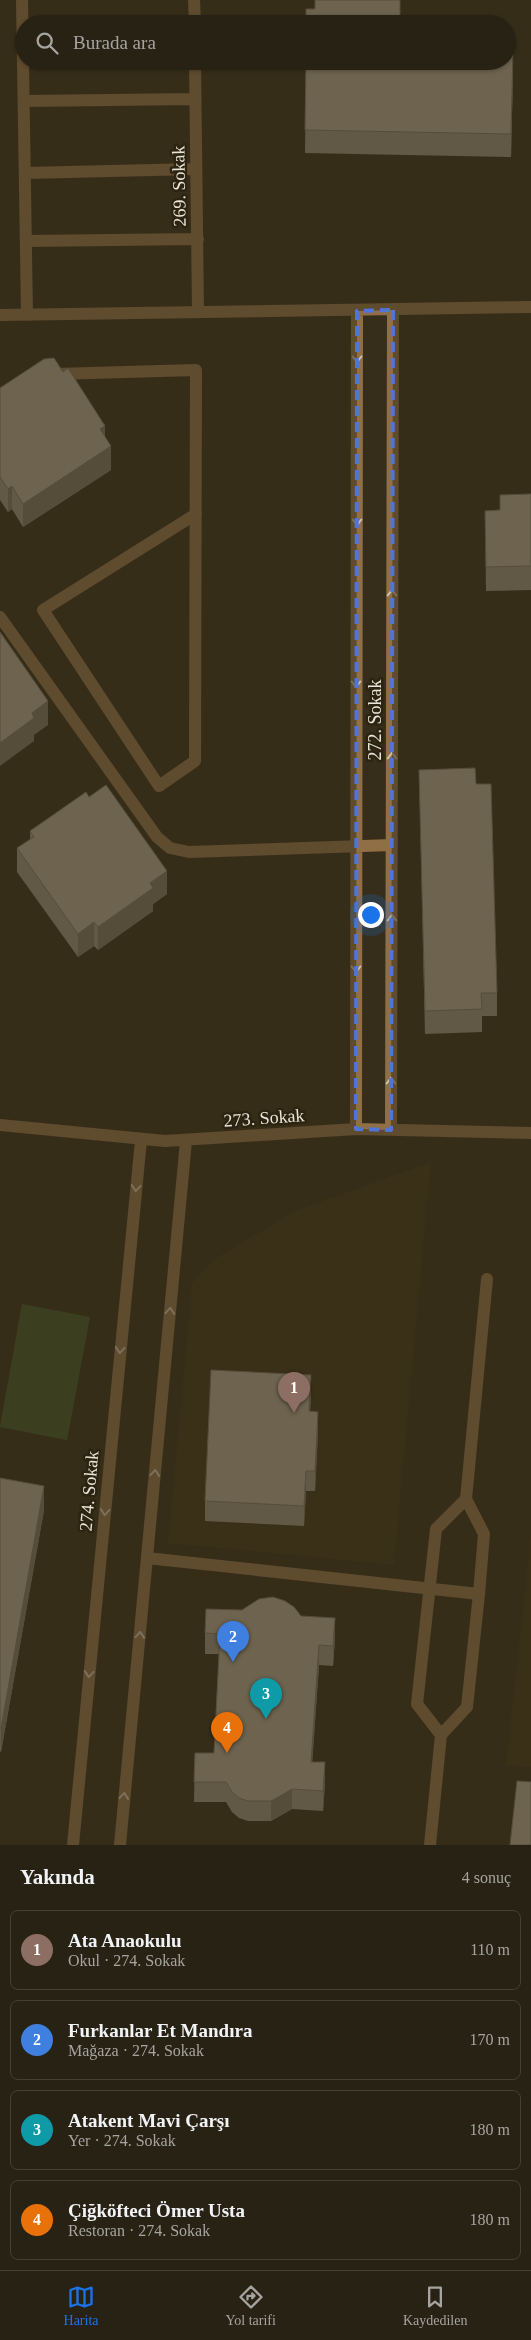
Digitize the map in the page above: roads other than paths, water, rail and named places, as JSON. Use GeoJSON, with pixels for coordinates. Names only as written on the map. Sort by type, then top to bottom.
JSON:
{"type":"FeatureCollection","features":[{"type":"Feature","properties":{"kind":"street"},"geometry":{"type":"LineString","coordinates":[[22,0],[23,15]]}},
{"type":"Feature","properties":{"kind":"street"},"geometry":{"type":"LineString","coordinates":[[194,0],[195,15]]}},
{"type":"Feature","properties":{"kind":"street"},"geometry":{"type":"LineString","coordinates":[[24,70],[27,315]]}},
{"type":"Feature","properties":{"kind":"street","name":"269. Sokak"},"geometry":{"type":"LineString","coordinates":[[195,70],[198,311]]}},
{"type":"Feature","properties":{"kind":"street"},"geometry":{"type":"LineString","coordinates":[[24,101],[195,99]]}},
{"type":"Feature","properties":{"kind":"street"},"geometry":{"type":"LineString","coordinates":[[25,173],[196,169]]}},
{"type":"Feature","properties":{"kind":"street"},"geometry":{"type":"LineString","coordinates":[[26,242],[198,239]]}},
{"type":"Feature","properties":{"kind":"street"},"geometry":{"type":"LineString","coordinates":[[0,315],[531,307]]}},
{"type":"Feature","properties":{"kind":"street","name":"272. Sokak"},"geometry":{"type":"LineString","coordinates":[[356,1129],[357,310]]}},
{"type":"Feature","properties":{"kind":"street","name":"272. Sokak"},"geometry":{"type":"LineString","coordinates":[[391,1130],[393,310]]}},
{"type":"Feature","properties":{"kind":"street"},"geometry":{"type":"LineString","coordinates":[[39,374],[196,370],[196,514],[195,761],[160,786],[43,610],[196,514]]}},
{"type":"Feature","properties":{"kind":"street"},"geometry":{"type":"LineString","coordinates":[[0,617],[157,837],[170,848],[189,852],[392,845]]}},
{"type":"Feature","properties":{"kind":"street","name":"273. Sokak"},"geometry":{"type":"LineString","coordinates":[[0,1125],[141,1140],[186,1141],[356,1129],[531,1133]]}},
{"type":"Feature","properties":{"kind":"street","name":"274. Sokak"},"geometry":{"type":"LineString","coordinates":[[73,1845],[141,1140]]}},
{"type":"Feature","properties":{"kind":"street"},"geometry":{"type":"LineString","coordinates":[[120,1845],[186,1141]]}},
{"type":"Feature","properties":{"kind":"street"},"geometry":{"type":"LineString","coordinates":[[430,1845],[441,1734],[467,1707],[484,1534],[466,1499],[487,1279]]}},
{"type":"Feature","properties":{"kind":"street"},"geometry":{"type":"LineString","coordinates":[[441,1734],[417,1704],[436,1530],[466,1499]]}},
{"type":"Feature","properties":{"kind":"street"},"geometry":{"type":"LineString","coordinates":[[147,1558],[478,1594]]}},
{"type":"Feature","properties":{"kind":"place","name":"Ata Anaokulu"},"geometry":{"type":"Point","coordinates":[294,1413]}},
{"type":"Feature","properties":{"kind":"place","name":"Furkanlar Et Mandıra"},"geometry":{"type":"Point","coordinates":[233,1662]}},
{"type":"Feature","properties":{"kind":"place","name":"Atakent Mavi Çarşı"},"geometry":{"type":"Point","coordinates":[266,1719]}},
{"type":"Feature","properties":{"kind":"place","name":"Çiğköfteci Ömer Usta"},"geometry":{"type":"Point","coordinates":[227,1753]}}]}
